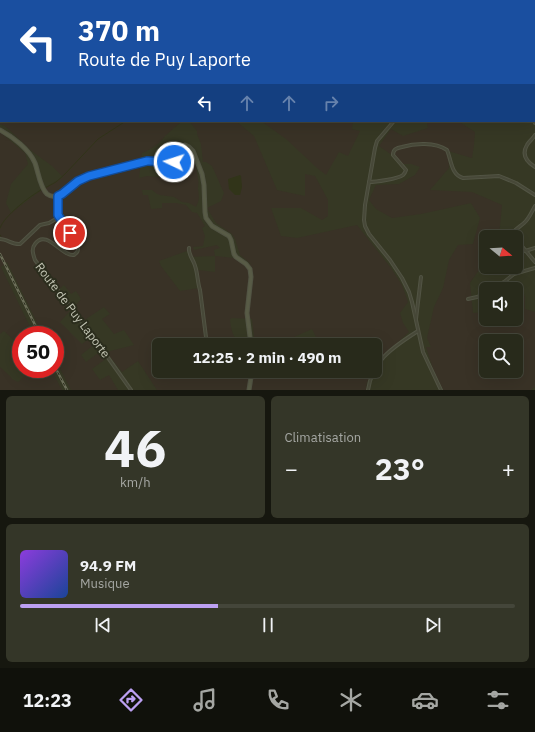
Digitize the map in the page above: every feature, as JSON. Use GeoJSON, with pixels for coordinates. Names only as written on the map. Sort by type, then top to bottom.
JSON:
{"type":"FeatureCollection","features":[{"type":"Feature","properties":{"kind":"main road"},"geometry":{"type":"LineString","coordinates":[[0,130],[19,143],[28,152],[34,162],[44,191],[50,195],[58,196],[80,180],[96,174],[149,161],[168,164],[172,163],[175,161],[181,147],[184,145],[189,147],[194,153],[202,174],[206,218],[212,226],[229,236],[234,254],[250,269],[251,282],[247,313],[250,338]]}},
{"type":"Feature","properties":{"kind":"main road"},"geometry":{"type":"LineString","coordinates":[[249,390],[251,378]]}},
{"type":"Feature","properties":{"kind":"street"},"geometry":{"type":"LineString","coordinates":[[535,118],[535,123]]}},
{"type":"Feature","properties":{"kind":"street"},"geometry":{"type":"LineString","coordinates":[[393,122],[377,141],[375,148],[365,205],[365,226],[369,234],[390,260],[409,292],[423,352],[441,390]]}},
{"type":"Feature","properties":{"kind":"street"},"geometry":{"type":"LineString","coordinates":[[535,134],[524,152],[526,160],[535,166]]}},
{"type":"Feature","properties":{"kind":"street"},"geometry":{"type":"LineString","coordinates":[[369,182],[377,182],[403,175],[406,170],[393,154],[394,150],[400,147],[428,144],[447,150],[455,173],[460,178],[499,176],[516,183],[535,195]]}},
{"type":"Feature","properties":{"kind":"street"},"geometry":{"type":"LineString","coordinates":[[0,239],[5,239],[15,244],[20,244],[40,225],[53,222],[58,215],[58,196]]}},
{"type":"Feature","properties":{"kind":"street"},"geometry":{"type":"LineString","coordinates":[[515,230],[524,223],[535,206]]}},
{"type":"Feature","properties":{"kind":"street","name":"Route de Puy Laporte"},"geometry":{"type":"LineString","coordinates":[[58,215],[77,246],[77,253],[74,255],[69,255],[48,240],[43,239],[39,240],[33,247],[33,255],[35,260],[131,390]]}},
{"type":"Feature","properties":{"kind":"street"},"geometry":{"type":"LineString","coordinates":[[189,248],[188,251],[197,272],[206,338]]}},
{"type":"Feature","properties":{"kind":"street"},"geometry":{"type":"LineString","coordinates":[[523,248],[535,262]]}},
{"type":"Feature","properties":{"kind":"street"},"geometry":{"type":"LineString","coordinates":[[525,251],[535,248]]}},
{"type":"Feature","properties":{"kind":"street"},"geometry":{"type":"LineString","coordinates":[[504,282],[514,274],[535,268]]}},
{"type":"Feature","properties":{"kind":"street"},"geometry":{"type":"LineString","coordinates":[[416,322],[421,277]]}},
{"type":"Feature","properties":{"kind":"street"},"geometry":{"type":"LineString","coordinates":[[468,299],[479,296]]}},
{"type":"Feature","properties":{"kind":"street"},"geometry":{"type":"LineString","coordinates":[[382,360],[418,331]]}},
{"type":"Feature","properties":{"kind":"street"},"geometry":{"type":"LineString","coordinates":[[368,390],[371,378]]}},
{"type":"Feature","properties":{"kind":"shaded area"},"geometry":{"type":"Polygon","coordinates":[[[0,122],[181,122],[158,144],[142,153],[139,178],[147,176],[167,178],[174,183],[179,181],[176,171],[178,163],[184,148],[188,148],[197,171],[199,198],[196,207],[189,203],[182,202],[174,197],[157,194],[152,190],[142,190],[143,195],[148,195],[151,209],[162,208],[162,203],[176,203],[186,205],[192,212],[197,213],[205,226],[202,228],[205,236],[203,246],[193,247],[194,250],[217,245],[220,248],[214,250],[215,256],[234,258],[245,264],[251,264],[240,255],[232,234],[216,223],[207,208],[221,201],[224,193],[212,166],[206,162],[203,162],[201,144],[197,131],[190,122],[237,122],[254,136],[277,190],[305,196],[305,174],[315,176],[328,200],[328,216],[322,220],[301,208],[271,208],[281,236],[297,238],[357,225],[391,268],[402,285],[408,302],[400,313],[403,323],[409,332],[384,356],[382,355],[382,338],[316,338],[312,329],[293,338],[254,338],[252,319],[233,318],[230,319],[235,338],[152,338],[152,378],[369,378],[366,390],[157,390],[138,361],[122,372],[106,352],[134,345],[124,330],[114,334],[102,319],[110,314],[104,307],[83,321],[73,308],[81,299],[76,291],[71,294],[64,285],[57,291],[70,311],[60,322],[64,326],[39,326],[7,262],[1,267],[30,326],[12,326],[12,338],[4,331],[0,334],[0,132],[25,153],[28,164],[11,184],[6,203],[11,213],[40,191],[63,177],[52,166],[33,152],[5,126],[0,124],[0,122]],[[187,251],[159,261],[161,266],[180,291],[199,288],[198,270],[215,272],[215,256],[190,257],[187,251]]]}},
{"type":"Feature","properties":{"kind":"shaded area"},"geometry":{"type":"Polygon","coordinates":[[[262,122],[353,122],[352,129],[360,131],[348,156],[339,152],[326,175],[286,139],[262,122]]]}},
{"type":"Feature","properties":{"kind":"shaded area"},"geometry":{"type":"Polygon","coordinates":[[[428,122],[460,122],[475,132],[472,158],[448,151],[449,168],[430,190],[472,192],[502,205],[500,230],[479,230],[479,270],[470,283],[473,313],[479,313],[479,326],[523,326],[523,291],[525,297],[525,309],[535,312],[535,387],[531,390],[443,390],[433,369],[426,347],[431,347],[427,338],[434,307],[443,288],[449,260],[458,245],[473,244],[480,218],[471,203],[421,214],[392,218],[376,209],[369,200],[376,185],[399,184],[415,175],[420,167],[411,164],[400,164],[396,158],[379,146],[391,129],[403,136],[428,128],[427,124],[428,122]]]}},
{"type":"Feature","properties":{"kind":"shaded area"},"geometry":{"type":"Polygon","coordinates":[[[240,175],[242,187],[240,195],[235,195],[229,189],[228,179],[240,175]]]}},
{"type":"Feature","properties":{"kind":"shaded area"},"geometry":{"type":"Polygon","coordinates":[[[64,326],[82,344],[91,337],[96,343],[81,355],[86,362],[101,351],[107,358],[92,369],[100,380],[109,375],[118,390],[71,390],[64,376],[64,326]]]}},
{"type":"Feature","properties":{"kind":"shaded area"},"geometry":{"type":"Polygon","coordinates":[[[0,367],[12,379],[18,382],[22,378],[56,378],[62,390],[0,390],[0,367]]]}},
{"type":"Feature","properties":{"kind":"waterway"},"geometry":{"type":"LineString","coordinates":[[45,188],[56,182],[65,174],[98,139],[124,122]]}},
{"type":"Feature","properties":{"kind":"waterway"},"geometry":{"type":"LineString","coordinates":[[0,228],[2,223],[12,212],[24,201],[41,190]]}},
{"type":"Feature","properties":{"kind":"railway"},"geometry":{"type":"LineString","coordinates":[[0,254],[36,326]]}},
{"type":"Feature","properties":{"kind":"railway"},"geometry":{"type":"LineString","coordinates":[[61,378],[67,390]]}},
{"type":"Feature","properties":{"kind":"route"},"geometry":{"type":"LineString","coordinates":[[70,233],[58,215],[58,196],[74,184],[100,172],[147,161],[168,164],[174,162]]}}]}
